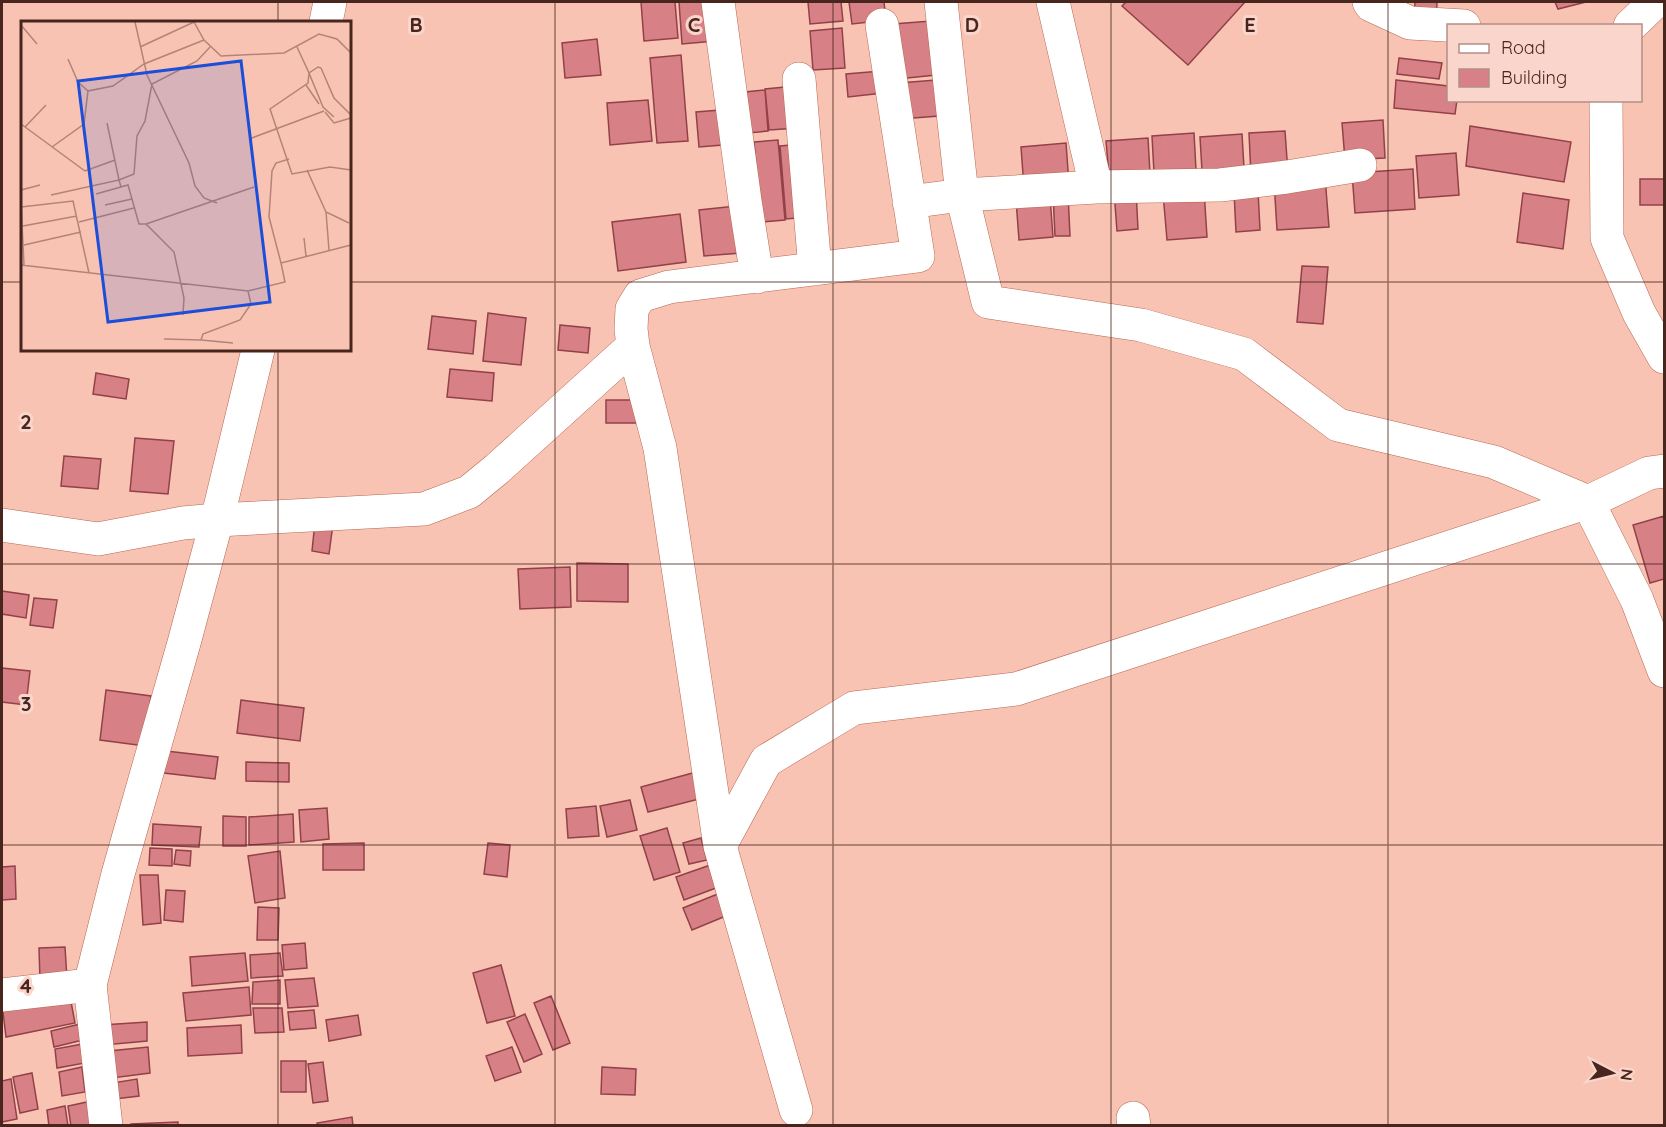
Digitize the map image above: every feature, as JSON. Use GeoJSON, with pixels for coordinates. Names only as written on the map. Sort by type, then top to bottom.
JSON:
{"type":"FeatureCollection","features":[{"type":"Feature","properties":{"kind":"street"},"geometry":{"type":"LineString","coordinates":[[326,21],[330,2]]}},
{"type":"Feature","properties":{"kind":"street"},"geometry":{"type":"LineString","coordinates":[[718,2],[757,277]]}},
{"type":"Feature","properties":{"kind":"street"},"geometry":{"type":"LineString","coordinates":[[941,2],[962,195],[988,302],[1141,325],[1244,354],[1338,425],[1494,462],[1588,502],[1637,600],[1665,671]]}},
{"type":"Feature","properties":{"kind":"street"},"geometry":{"type":"LineString","coordinates":[[1053,2],[1096,187]]}},
{"type":"Feature","properties":{"kind":"street"},"geometry":{"type":"LineString","coordinates":[[1369,2],[1410,23],[1447,25]]}},
{"type":"Feature","properties":{"kind":"street"},"geometry":{"type":"LineString","coordinates":[[1632,24],[1655,2]]}},
{"type":"Feature","properties":{"kind":"street"},"geometry":{"type":"LineString","coordinates":[[796,1110],[720,846],[660,448],[633,346],[632,309],[640,296],[669,287],[918,256],[882,26]]}},
{"type":"Feature","properties":{"kind":"street"},"geometry":{"type":"LineString","coordinates":[[800,79],[815,269]]}},
{"type":"Feature","properties":{"kind":"street"},"geometry":{"type":"LineString","coordinates":[[1606,102],[1607,238],[1639,313],[1665,357]]}},
{"type":"Feature","properties":{"kind":"street"},"geometry":{"type":"LineString","coordinates":[[909,202],[962,195],[1096,187],[1220,185],[1360,165]]}},
{"type":"Feature","properties":{"kind":"street"},"geometry":{"type":"LineString","coordinates":[[2,525],[98,539],[183,523],[424,509],[469,492],[633,346]]}},
{"type":"Feature","properties":{"kind":"street"},"geometry":{"type":"LineString","coordinates":[[106,1125],[90,985],[118,874],[217,520],[258,351]]}},
{"type":"Feature","properties":{"kind":"street"},"geometry":{"type":"LineString","coordinates":[[720,846],[766,761],[854,708],[1016,689],[1588,502],[1649,473],[1665,471]]}},
{"type":"Feature","properties":{"kind":"street"},"geometry":{"type":"LineString","coordinates":[[2,995],[90,985]]}},
{"type":"Feature","properties":{"kind":"building"},"geometry":{"type":"Polygon","coordinates":[[[641,2],[675,2],[678,38],[644,41],[641,2]]]}},
{"type":"Feature","properties":{"kind":"building"},"geometry":{"type":"Polygon","coordinates":[[[679,2],[712,2],[715,41],[682,44],[679,2]]]}},
{"type":"Feature","properties":{"kind":"building"},"geometry":{"type":"Polygon","coordinates":[[[808,2],[841,2],[843,21],[810,24],[808,2]]]}},
{"type":"Feature","properties":{"kind":"building"},"geometry":{"type":"Polygon","coordinates":[[[849,2],[884,2],[886,20],[852,24],[849,2]]]}},
{"type":"Feature","properties":{"kind":"building"},"geometry":{"type":"Polygon","coordinates":[[[1126,2],[1245,2],[1188,65],[1122,6],[1126,2]]]}},
{"type":"Feature","properties":{"kind":"building"},"geometry":{"type":"Polygon","coordinates":[[[1415,2],[1437,2],[1436,22],[1414,21],[1415,2]]]}},
{"type":"Feature","properties":{"kind":"building"},"geometry":{"type":"Polygon","coordinates":[[[1555,2],[1586,2],[1558,9],[1555,2]]]}},
{"type":"Feature","properties":{"kind":"building"},"geometry":{"type":"Polygon","coordinates":[[[931,21],[936,75],[898,79],[893,24],[931,21]]]}},
{"type":"Feature","properties":{"kind":"building"},"geometry":{"type":"Polygon","coordinates":[[[842,28],[845,68],[813,70],[810,31],[842,28]]]}},
{"type":"Feature","properties":{"kind":"building"},"geometry":{"type":"Polygon","coordinates":[[[597,39],[601,75],[565,78],[562,43],[597,39]]]}},
{"type":"Feature","properties":{"kind":"building"},"geometry":{"type":"Polygon","coordinates":[[[681,55],[688,141],[657,143],[650,58],[681,55]]]}},
{"type":"Feature","properties":{"kind":"building"},"geometry":{"type":"Polygon","coordinates":[[[1399,58],[1442,63],[1439,79],[1397,74],[1399,58]]]}},
{"type":"Feature","properties":{"kind":"building"},"geometry":{"type":"Polygon","coordinates":[[[881,71],[883,93],[848,97],[846,74],[881,71]]]}},
{"type":"Feature","properties":{"kind":"building"},"geometry":{"type":"Polygon","coordinates":[[[936,80],[939,116],[901,119],[899,83],[936,80]]]}},
{"type":"Feature","properties":{"kind":"building"},"geometry":{"type":"Polygon","coordinates":[[[1396,80],[1447,86],[1447,102],[1457,102],[1455,114],[1394,108],[1396,80]]]}},
{"type":"Feature","properties":{"kind":"building"},"geometry":{"type":"Polygon","coordinates":[[[795,86],[798,128],[769,130],[765,89],[795,86]]]}},
{"type":"Feature","properties":{"kind":"building"},"geometry":{"type":"Polygon","coordinates":[[[765,90],[768,131],[738,134],[735,93],[765,90]]]}},
{"type":"Feature","properties":{"kind":"building"},"geometry":{"type":"Polygon","coordinates":[[[648,100],[652,141],[610,145],[607,103],[648,100]]]}},
{"type":"Feature","properties":{"kind":"building"},"geometry":{"type":"Polygon","coordinates":[[[732,109],[735,144],[699,147],[696,112],[732,109]]]}},
{"type":"Feature","properties":{"kind":"building"},"geometry":{"type":"Polygon","coordinates":[[[1383,120],[1385,158],[1345,160],[1342,123],[1383,120]]]}},
{"type":"Feature","properties":{"kind":"building"},"geometry":{"type":"Polygon","coordinates":[[[1470,126],[1571,142],[1564,182],[1466,166],[1470,126]]]}},
{"type":"Feature","properties":{"kind":"building"},"geometry":{"type":"Polygon","coordinates":[[[1285,131],[1288,173],[1251,176],[1249,133],[1285,131]]]}},
{"type":"Feature","properties":{"kind":"building"},"geometry":{"type":"Polygon","coordinates":[[[1194,133],[1196,170],[1154,173],[1152,136],[1194,133]]]}},
{"type":"Feature","properties":{"kind":"building"},"geometry":{"type":"Polygon","coordinates":[[[1242,134],[1244,168],[1202,171],[1200,137],[1242,134]]]}},
{"type":"Feature","properties":{"kind":"building"},"geometry":{"type":"Polygon","coordinates":[[[1148,138],[1150,173],[1109,175],[1106,141],[1148,138]]]}},
{"type":"Feature","properties":{"kind":"building"},"geometry":{"type":"Polygon","coordinates":[[[778,140],[785,220],[761,222],[754,142],[778,140]]]}},
{"type":"Feature","properties":{"kind":"building"},"geometry":{"type":"Polygon","coordinates":[[[1066,143],[1069,184],[1024,188],[1021,147],[1066,143]]]}},
{"type":"Feature","properties":{"kind":"building"},"geometry":{"type":"Polygon","coordinates":[[[803,144],[808,217],[786,219],[780,146],[803,144]]]}},
{"type":"Feature","properties":{"kind":"building"},"geometry":{"type":"Polygon","coordinates":[[[1456,153],[1459,195],[1419,198],[1416,156],[1456,153]]]}},
{"type":"Feature","properties":{"kind":"building"},"geometry":{"type":"Polygon","coordinates":[[[1413,169],[1415,209],[1355,213],[1352,173],[1413,169]]]}},
{"type":"Feature","properties":{"kind":"building"},"geometry":{"type":"Polygon","coordinates":[[[1325,177],[1329,227],[1277,230],[1274,181],[1325,177]]]}},
{"type":"Feature","properties":{"kind":"building"},"geometry":{"type":"Polygon","coordinates":[[[1640,179],[1664,179],[1664,205],[1640,205],[1640,179]]]}},
{"type":"Feature","properties":{"kind":"building"},"geometry":{"type":"Polygon","coordinates":[[[1136,190],[1138,229],[1117,231],[1114,191],[1136,190]]]}},
{"type":"Feature","properties":{"kind":"building"},"geometry":{"type":"Polygon","coordinates":[[[1204,190],[1207,237],[1167,240],[1163,193],[1204,190]]]}},
{"type":"Feature","properties":{"kind":"building"},"geometry":{"type":"Polygon","coordinates":[[[1258,190],[1260,230],[1236,232],[1234,192],[1258,190]]]}},
{"type":"Feature","properties":{"kind":"building"},"geometry":{"type":"Polygon","coordinates":[[[1068,193],[1070,236],[1055,236],[1053,194],[1068,193]]]}},
{"type":"Feature","properties":{"kind":"building"},"geometry":{"type":"Polygon","coordinates":[[[1523,193],[1569,200],[1563,249],[1517,242],[1523,193]]]}},
{"type":"Feature","properties":{"kind":"building"},"geometry":{"type":"Polygon","coordinates":[[[1050,197],[1053,237],[1019,240],[1016,200],[1050,197]]]}},
{"type":"Feature","properties":{"kind":"building"},"geometry":{"type":"Polygon","coordinates":[[[736,206],[741,253],[704,256],[699,210],[736,206]]]}},
{"type":"Feature","properties":{"kind":"building"},"geometry":{"type":"Polygon","coordinates":[[[680,214],[686,262],[618,271],[612,222],[680,214]]]}},
{"type":"Feature","properties":{"kind":"building"},"geometry":{"type":"Polygon","coordinates":[[[1302,266],[1328,267],[1323,324],[1297,322],[1302,266]]]}},
{"type":"Feature","properties":{"kind":"building"},"geometry":{"type":"Polygon","coordinates":[[[488,313],[526,318],[521,365],[483,361],[488,313]]]}},
{"type":"Feature","properties":{"kind":"building"},"geometry":{"type":"Polygon","coordinates":[[[432,316],[476,321],[473,354],[428,349],[432,316]]]}},
{"type":"Feature","properties":{"kind":"building"},"geometry":{"type":"Polygon","coordinates":[[[560,325],[590,328],[588,353],[558,350],[560,325]]]}},
{"type":"Feature","properties":{"kind":"building"},"geometry":{"type":"Polygon","coordinates":[[[450,369],[494,373],[492,401],[447,397],[450,369]]]}},
{"type":"Feature","properties":{"kind":"building"},"geometry":{"type":"Polygon","coordinates":[[[96,373],[129,379],[126,399],[93,394],[96,373]]]}},
{"type":"Feature","properties":{"kind":"building"},"geometry":{"type":"Polygon","coordinates":[[[606,400],[637,400],[637,423],[606,423],[606,400]]]}},
{"type":"Feature","properties":{"kind":"building"},"geometry":{"type":"Polygon","coordinates":[[[135,438],[174,441],[168,494],[130,491],[135,438]]]}},
{"type":"Feature","properties":{"kind":"building"},"geometry":{"type":"Polygon","coordinates":[[[64,456],[101,459],[98,489],[61,486],[64,456]]]}},
{"type":"Feature","properties":{"kind":"building"},"geometry":{"type":"Polygon","coordinates":[[[1664,516],[1664,579],[1650,583],[1633,525],[1664,516]]]}},
{"type":"Feature","properties":{"kind":"building"},"geometry":{"type":"Polygon","coordinates":[[[315,522],[333,524],[329,554],[312,551],[315,522]]]}},
{"type":"Feature","properties":{"kind":"building"},"geometry":{"type":"Polygon","coordinates":[[[577,563],[628,564],[628,602],[577,601],[577,563]]]}},
{"type":"Feature","properties":{"kind":"building"},"geometry":{"type":"Polygon","coordinates":[[[570,567],[571,607],[520,609],[518,569],[570,567]]]}},
{"type":"Feature","properties":{"kind":"building"},"geometry":{"type":"Polygon","coordinates":[[[2,591],[29,595],[26,618],[2,614],[2,591]]]}},
{"type":"Feature","properties":{"kind":"building"},"geometry":{"type":"Polygon","coordinates":[[[34,598],[57,600],[53,628],[30,625],[34,598]]]}},
{"type":"Feature","properties":{"kind":"building"},"geometry":{"type":"Polygon","coordinates":[[[2,668],[30,671],[26,705],[2,702],[2,668]]]}},
{"type":"Feature","properties":{"kind":"building"},"geometry":{"type":"Polygon","coordinates":[[[106,690],[151,696],[145,746],[100,740],[106,690]]]}},
{"type":"Feature","properties":{"kind":"building"},"geometry":{"type":"Polygon","coordinates":[[[241,700],[304,708],[300,741],[237,733],[241,700]]]}},
{"type":"Feature","properties":{"kind":"building"},"geometry":{"type":"Polygon","coordinates":[[[166,751],[218,757],[215,779],[164,773],[166,751]]]}},
{"type":"Feature","properties":{"kind":"building"},"geometry":{"type":"Polygon","coordinates":[[[246,762],[289,763],[289,782],[246,781],[246,762]]]}},
{"type":"Feature","properties":{"kind":"building"},"geometry":{"type":"Polygon","coordinates":[[[700,771],[707,797],[648,812],[641,787],[700,771]]]}},
{"type":"Feature","properties":{"kind":"building"},"geometry":{"type":"Polygon","coordinates":[[[630,800],[637,830],[607,837],[600,806],[630,800]]]}},
{"type":"Feature","properties":{"kind":"building"},"geometry":{"type":"Polygon","coordinates":[[[596,806],[599,836],[568,838],[566,809],[596,806]]]}},
{"type":"Feature","properties":{"kind":"building"},"geometry":{"type":"Polygon","coordinates":[[[327,808],[329,839],[301,842],[299,810],[327,808]]]}},
{"type":"Feature","properties":{"kind":"building"},"geometry":{"type":"Polygon","coordinates":[[[293,814],[294,842],[249,845],[249,817],[293,814]]]}},
{"type":"Feature","properties":{"kind":"building"},"geometry":{"type":"Polygon","coordinates":[[[223,816],[246,817],[246,846],[223,846],[223,816]]]}},
{"type":"Feature","properties":{"kind":"building"},"geometry":{"type":"Polygon","coordinates":[[[153,824],[201,827],[199,847],[152,845],[153,824]]]}},
{"type":"Feature","properties":{"kind":"building"},"geometry":{"type":"Polygon","coordinates":[[[667,828],[680,872],[654,880],[640,836],[667,828]]]}},
{"type":"Feature","properties":{"kind":"building"},"geometry":{"type":"Polygon","coordinates":[[[701,838],[707,860],[689,864],[683,843],[701,838]]]}},
{"type":"Feature","properties":{"kind":"building"},"geometry":{"type":"Polygon","coordinates":[[[364,843],[364,870],[323,870],[323,844],[364,843]]]}},
{"type":"Feature","properties":{"kind":"building"},"geometry":{"type":"Polygon","coordinates":[[[488,843],[510,845],[507,877],[484,874],[488,843]]]}},
{"type":"Feature","properties":{"kind":"building"},"geometry":{"type":"Polygon","coordinates":[[[150,848],[172,849],[172,866],[149,865],[150,848]]]}},
{"type":"Feature","properties":{"kind":"building"},"geometry":{"type":"Polygon","coordinates":[[[176,850],[191,851],[190,866],[174,864],[176,850]]]}},
{"type":"Feature","properties":{"kind":"building"},"geometry":{"type":"Polygon","coordinates":[[[280,851],[285,898],[255,903],[248,856],[280,851]]]}},
{"type":"Feature","properties":{"kind":"building"},"geometry":{"type":"Polygon","coordinates":[[[716,863],[724,885],[684,900],[676,877],[716,863]]]}},
{"type":"Feature","properties":{"kind":"building"},"geometry":{"type":"Polygon","coordinates":[[[15,866],[16,899],[2,900],[2,867],[15,866]]]}},
{"type":"Feature","properties":{"kind":"building"},"geometry":{"type":"Polygon","coordinates":[[[140,875],[158,875],[161,923],[143,925],[140,875]]]}},
{"type":"Feature","properties":{"kind":"building"},"geometry":{"type":"Polygon","coordinates":[[[166,890],[185,891],[183,922],[164,920],[166,890]]]}},
{"type":"Feature","properties":{"kind":"building"},"geometry":{"type":"Polygon","coordinates":[[[725,891],[733,913],[692,930],[683,908],[725,891]]]}},
{"type":"Feature","properties":{"kind":"building"},"geometry":{"type":"Polygon","coordinates":[[[258,907],[279,908],[278,940],[257,940],[258,907]]]}},
{"type":"Feature","properties":{"kind":"building"},"geometry":{"type":"Polygon","coordinates":[[[305,943],[307,968],[284,970],[282,945],[305,943]]]}},
{"type":"Feature","properties":{"kind":"building"},"geometry":{"type":"Polygon","coordinates":[[[65,947],[67,979],[40,981],[39,948],[65,947]]]}},
{"type":"Feature","properties":{"kind":"building"},"geometry":{"type":"Polygon","coordinates":[[[245,953],[248,981],[192,986],[190,957],[245,953]]]}},
{"type":"Feature","properties":{"kind":"building"},"geometry":{"type":"Polygon","coordinates":[[[280,953],[283,976],[251,978],[250,955],[280,953]]]}},
{"type":"Feature","properties":{"kind":"building"},"geometry":{"type":"Polygon","coordinates":[[[501,965],[515,1016],[487,1023],[473,973],[501,965]]]}},
{"type":"Feature","properties":{"kind":"building"},"geometry":{"type":"Polygon","coordinates":[[[314,978],[318,1006],[288,1008],[285,980],[314,978]]]}},
{"type":"Feature","properties":{"kind":"building"},"geometry":{"type":"Polygon","coordinates":[[[280,980],[280,1004],[252,1004],[253,982],[280,980]]]}},
{"type":"Feature","properties":{"kind":"building"},"geometry":{"type":"Polygon","coordinates":[[[249,987],[251,1015],[186,1021],[183,993],[249,987]]]}},
{"type":"Feature","properties":{"kind":"building"},"geometry":{"type":"Polygon","coordinates":[[[69,991],[75,1023],[6,1037],[2,1004],[69,991]]]}},
{"type":"Feature","properties":{"kind":"building"},"geometry":{"type":"Polygon","coordinates":[[[551,996],[570,1043],[553,1050],[534,1003],[551,996]]]}},
{"type":"Feature","properties":{"kind":"building"},"geometry":{"type":"Polygon","coordinates":[[[253,1008],[282,1008],[284,1032],[255,1033],[253,1008]]]}},
{"type":"Feature","properties":{"kind":"building"},"geometry":{"type":"Polygon","coordinates":[[[314,1010],[316,1028],[290,1030],[288,1012],[314,1010]]]}},
{"type":"Feature","properties":{"kind":"building"},"geometry":{"type":"Polygon","coordinates":[[[525,1014],[542,1054],[524,1062],[507,1022],[525,1014]]]}},
{"type":"Feature","properties":{"kind":"building"},"geometry":{"type":"Polygon","coordinates":[[[358,1015],[361,1035],[329,1041],[326,1020],[358,1015]]]}},
{"type":"Feature","properties":{"kind":"building"},"geometry":{"type":"Polygon","coordinates":[[[147,1022],[147,1041],[104,1045],[102,1025],[147,1022]]]}},
{"type":"Feature","properties":{"kind":"building"},"geometry":{"type":"Polygon","coordinates":[[[80,1024],[83,1040],[54,1047],[51,1031],[80,1024]]]}},
{"type":"Feature","properties":{"kind":"building"},"geometry":{"type":"Polygon","coordinates":[[[241,1025],[242,1053],[188,1056],[187,1028],[241,1025]]]}},
{"type":"Feature","properties":{"kind":"building"},"geometry":{"type":"Polygon","coordinates":[[[83,1044],[85,1063],[57,1068],[55,1049],[83,1044]]]}},
{"type":"Feature","properties":{"kind":"building"},"geometry":{"type":"Polygon","coordinates":[[[148,1047],[150,1073],[112,1078],[109,1051],[148,1047]]]}},
{"type":"Feature","properties":{"kind":"building"},"geometry":{"type":"Polygon","coordinates":[[[512,1047],[521,1072],[495,1081],[486,1056],[512,1047]]]}},
{"type":"Feature","properties":{"kind":"building"},"geometry":{"type":"Polygon","coordinates":[[[281,1061],[306,1061],[306,1092],[281,1092],[281,1061]]]}},
{"type":"Feature","properties":{"kind":"building"},"geometry":{"type":"Polygon","coordinates":[[[323,1062],[328,1101],[313,1103],[308,1064],[323,1062]]]}},
{"type":"Feature","properties":{"kind":"building"},"geometry":{"type":"Polygon","coordinates":[[[82,1067],[85,1092],[62,1096],[59,1072],[82,1067]]]}},
{"type":"Feature","properties":{"kind":"building"},"geometry":{"type":"Polygon","coordinates":[[[602,1067],[636,1069],[635,1095],[601,1094],[602,1067]]]}},
{"type":"Feature","properties":{"kind":"building"},"geometry":{"type":"Polygon","coordinates":[[[32,1073],[38,1109],[20,1113],[13,1077],[32,1073]]]}},
{"type":"Feature","properties":{"kind":"building"},"geometry":{"type":"Polygon","coordinates":[[[11,1079],[17,1119],[2,1122],[2,1081],[11,1079]]]}},
{"type":"Feature","properties":{"kind":"building"},"geometry":{"type":"Polygon","coordinates":[[[137,1079],[139,1096],[115,1099],[112,1083],[137,1079]]]}},
{"type":"Feature","properties":{"kind":"building"},"geometry":{"type":"Polygon","coordinates":[[[87,1102],[92,1126],[71,1126],[68,1106],[87,1102]]]}},
{"type":"Feature","properties":{"kind":"building"},"geometry":{"type":"Polygon","coordinates":[[[65,1106],[68,1126],[49,1126],[47,1110],[65,1106]]]}},
{"type":"Feature","properties":{"kind":"building"},"geometry":{"type":"Polygon","coordinates":[[[352,1117],[353,1126],[318,1126],[317,1123],[352,1117]]]}},
{"type":"Feature","properties":{"kind":"building"},"geometry":{"type":"Polygon","coordinates":[[[178,1122],[178,1126],[131,1126],[131,1124],[178,1122]]]}}]}
